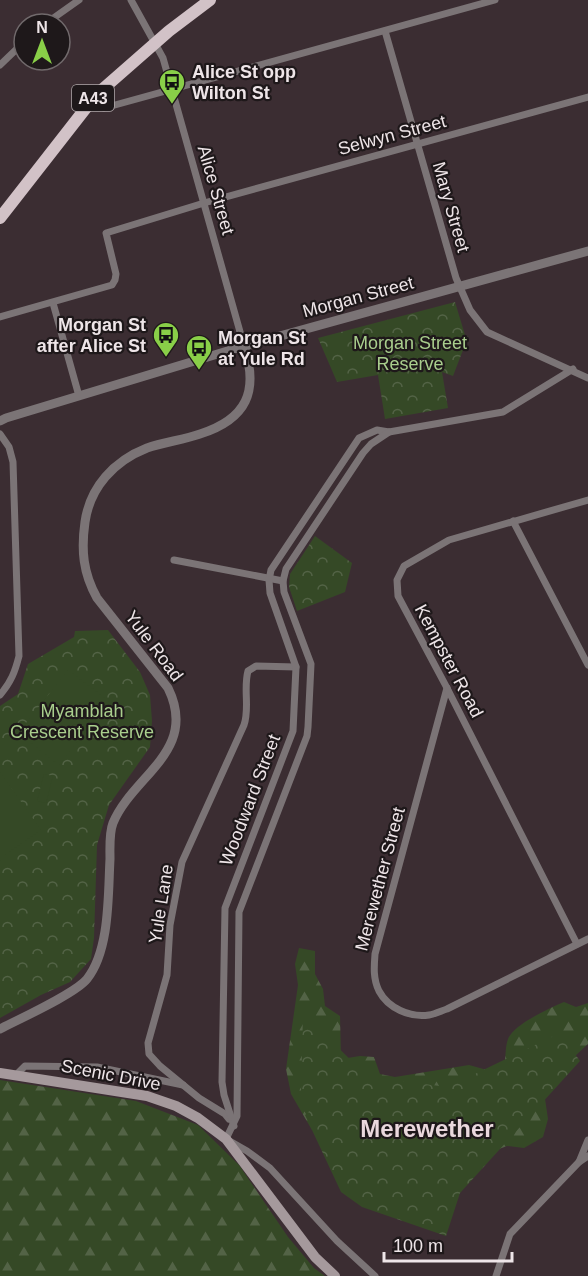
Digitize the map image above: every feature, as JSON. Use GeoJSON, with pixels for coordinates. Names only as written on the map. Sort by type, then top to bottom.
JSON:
{"type":"FeatureCollection","features":[{"type":"Feature","properties":{"kind":"highway","name":"A43"},"geometry":{"type":"LineString","coordinates":[[0,218],[96,95],[210,0]]}},
{"type":"Feature","properties":{"kind":"main road","name":"Scenic Drive"},"geometry":{"type":"LineString","coordinates":[[0,1073],[147,1096],[176,1106],[198,1118],[226,1139],[315,1257],[335,1276]]}},
{"type":"Feature","properties":{"kind":"street"},"geometry":{"type":"LineString","coordinates":[[62,12],[79,0]]}},
{"type":"Feature","properties":{"kind":"street","name":"Alice Street"},"geometry":{"type":"LineString","coordinates":[[131,0],[163,58],[244,346]]}},
{"type":"Feature","properties":{"kind":"street"},"geometry":{"type":"LineString","coordinates":[[104,108],[495,0]]}},
{"type":"Feature","properties":{"kind":"street","name":"Mary Street"},"geometry":{"type":"LineString","coordinates":[[385,31],[459,287],[472,314],[487,332],[573,369],[588,378]]}},
{"type":"Feature","properties":{"kind":"street"},"geometry":{"type":"LineString","coordinates":[[0,65],[12,54]]}},
{"type":"Feature","properties":{"kind":"street","name":"Selwyn Street"},"geometry":{"type":"LineString","coordinates":[[53,303],[112,285],[116,274],[106,233],[204,203],[588,97]]}},
{"type":"Feature","properties":{"kind":"street","name":"Morgan Street"},"geometry":{"type":"LineString","coordinates":[[0,421],[244,346],[588,251]]}},
{"type":"Feature","properties":{"kind":"street"},"geometry":{"type":"LineString","coordinates":[[0,317],[53,303],[79,396]]}},
{"type":"Feature","properties":{"kind":"street","name":"Yule Road"},"geometry":{"type":"LineString","coordinates":[[0,1029],[66,994],[86,980],[100,957],[108,905],[112,825],[123,803],[158,765],[173,739],[174,701],[168,688],[97,598],[88,582],[84,567],[83,535],[90,501],[107,474],[120,462],[148,447],[201,434],[228,422],[236,415],[246,402],[251,387],[251,371],[244,346]]}},
{"type":"Feature","properties":{"kind":"street"},"geometry":{"type":"LineString","coordinates":[[269,580],[271,570],[360,438],[377,430],[389,432],[503,412],[573,369]]}},
{"type":"Feature","properties":{"kind":"street"},"geometry":{"type":"LineString","coordinates":[[174,560],[283,582],[286,569],[363,453],[371,444],[389,432]]}},
{"type":"Feature","properties":{"kind":"street"},"geometry":{"type":"LineString","coordinates":[[0,434],[9,447],[13,462],[19,656],[15,673],[0,695]]}},
{"type":"Feature","properties":{"kind":"street","name":"Kempster Road"},"geometry":{"type":"LineString","coordinates":[[577,944],[398,596],[397,580],[404,566],[449,540],[588,500]]}},
{"type":"Feature","properties":{"kind":"street"},"geometry":{"type":"LineString","coordinates":[[513,521],[588,665]]}},
{"type":"Feature","properties":{"kind":"street","name":"Woodward Street"},"geometry":{"type":"LineString","coordinates":[[234,1126],[222,1082],[225,908],[293,731],[296,667],[270,593],[269,580]]}},
{"type":"Feature","properties":{"kind":"street","name":"Woodward Street"},"geometry":{"type":"LineString","coordinates":[[226,1139],[237,1116],[239,912],[307,736],[308,727],[311,664],[284,592],[283,582]]}},
{"type":"Feature","properties":{"kind":"street","name":"Yule Lane"},"geometry":{"type":"LineString","coordinates":[[234,1126],[225,1114],[199,1098],[149,1054],[148,1043],[167,975],[170,925],[182,862],[247,717],[245,680],[248,671],[256,666],[296,667]]}},
{"type":"Feature","properties":{"kind":"street","name":"Merewether Street"},"geometry":{"type":"LineString","coordinates":[[447,688],[375,954],[373,969],[380,993],[391,1005],[404,1012],[428,1015],[447,1008],[588,939]]}},
{"type":"Feature","properties":{"kind":"street","name":"Scenic Drive"},"geometry":{"type":"LineString","coordinates":[[15,1076],[25,1066],[74,1065],[97,1067],[183,1085]]}},
{"type":"Feature","properties":{"kind":"street","name":"Scenic Drive"},"geometry":{"type":"LineString","coordinates":[[226,1139],[270,1168],[337,1241],[375,1276]]}},
{"type":"Feature","properties":{"kind":"street"},"geometry":{"type":"LineString","coordinates":[[579,1162],[588,1140]]}},
{"type":"Feature","properties":{"kind":"street"},"geometry":{"type":"LineString","coordinates":[[496,1276],[510,1234],[579,1162],[588,1156]]}},
{"type":"Feature","properties":{"kind":"green space","name":"Morgan Street Reserve"},"geometry":{"type":"Polygon","coordinates":[[[455,302],[465,335],[468,337],[453,376],[442,372],[448,408],[385,419],[378,375],[337,382],[318,338],[455,302]]]}},
{"type":"Feature","properties":{"kind":"green space"},"geometry":{"type":"Polygon","coordinates":[[[315,536],[352,563],[345,592],[297,611],[289,587],[290,574],[315,536]]]}},
{"type":"Feature","properties":{"kind":"green space","name":"Myamblah Crescent Reserve"},"geometry":{"type":"Polygon","coordinates":[[[108,630],[140,672],[150,695],[152,721],[150,747],[109,805],[97,845],[94,938],[91,959],[70,982],[0,1018],[0,706],[18,694],[28,664],[74,637],[75,631],[108,630]]]}},
{"type":"Feature","properties":{"kind":"green space"},"geometry":{"type":"Polygon","coordinates":[[[68,670],[109,701],[59,765],[18,733],[68,670]]]}},
{"type":"Feature","properties":{"kind":"green space"},"geometry":{"type":"Polygon","coordinates":[[[0,772],[41,830],[6,854],[0,861],[0,772]]]}},
{"type":"Feature","properties":{"kind":"green space"},"geometry":{"type":"Polygon","coordinates":[[[44,774],[53,776],[46,803],[37,801],[44,774]]]}},
{"type":"Feature","properties":{"kind":"green space"},"geometry":{"type":"Polygon","coordinates":[[[299,948],[315,951],[315,974],[323,989],[325,1006],[340,1016],[341,1059],[360,1056],[374,1057],[380,1074],[395,1077],[469,1065],[487,1070],[504,1067],[508,1039],[517,1028],[533,1017],[564,1002],[576,1007],[588,1003],[588,1044],[544,1092],[548,1119],[543,1137],[524,1148],[507,1146],[499,1149],[312,1130],[291,1094],[286,1069],[298,985],[295,964],[299,948]]]}},
{"type":"Feature","properties":{"kind":"green space"},"geometry":{"type":"Polygon","coordinates":[[[303,1013],[368,1077],[448,1087],[560,1033],[580,1061],[460,1193],[446,1236],[362,1207],[341,1192],[305,1115],[315,1106],[301,1091],[303,1013]]]}},
{"type":"Feature","properties":{"kind":"green space"},"geometry":{"type":"Polygon","coordinates":[[[0,1080],[136,1101],[198,1125],[239,1165],[288,1237],[314,1268],[325,1276],[0,1276],[0,1080]]]}},
{"type":"Feature","properties":{"kind":"place","name":"Alice St opp Wilton St"},"geometry":{"type":"Point","coordinates":[172,105]}},
{"type":"Feature","properties":{"kind":"place","name":"Morgan St after Alice St"},"geometry":{"type":"Point","coordinates":[166,358]}},
{"type":"Feature","properties":{"kind":"place","name":"Morgan St at Yule Rd"},"geometry":{"type":"Point","coordinates":[199,371]}},
{"type":"Feature","properties":{"kind":"district","name":"Merewether"},"geometry":{"type":"Point","coordinates":[427,1129]}}]}
